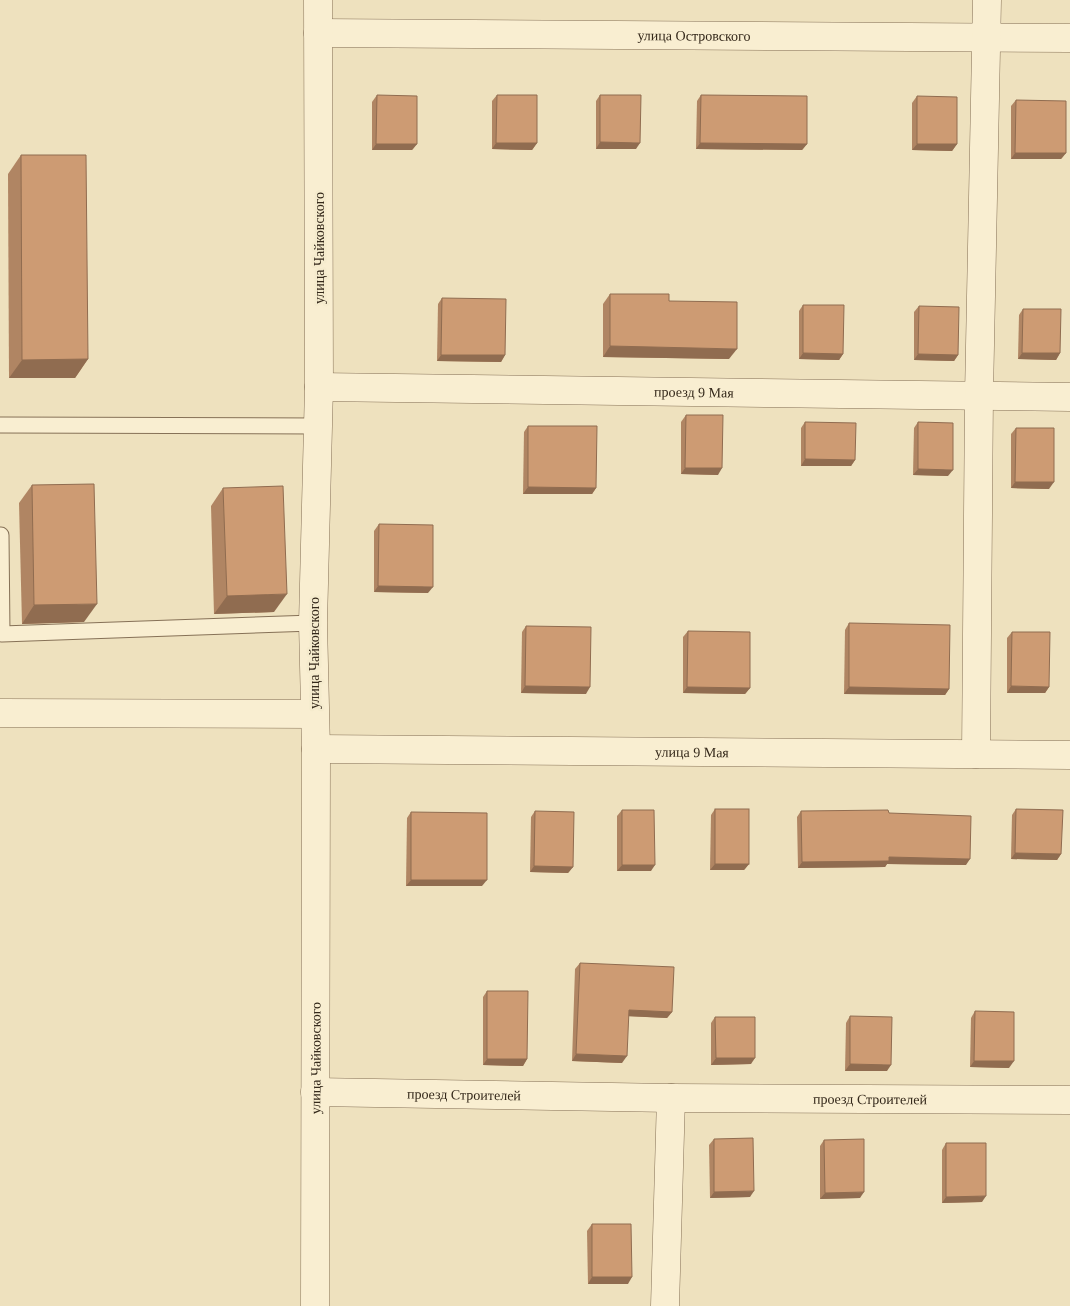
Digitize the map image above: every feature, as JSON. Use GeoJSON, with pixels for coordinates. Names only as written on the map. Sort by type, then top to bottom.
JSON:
{"type":"FeatureCollection","features":[{"type":"Feature","properties":{"kind":"street","name":"улица Чайковского"},"geometry":{"type":"LineString","coordinates":[[315,1306],[316,749],[313,623],[319,387],[318,0]]}},
{"type":"Feature","properties":{"kind":"street"},"geometry":{"type":"LineString","coordinates":[[976,754],[979,395],[988,36],[987,0]]}},
{"type":"Feature","properties":{"kind":"street","name":"улица Островского"},"geometry":{"type":"LineString","coordinates":[[318,33],[1070,38]]}},
{"type":"Feature","properties":{"kind":"street","name":"проезд 9 Мая"},"geometry":{"type":"LineString","coordinates":[[319,387],[1070,397]]}},
{"type":"Feature","properties":{"kind":"street"},"geometry":{"type":"LineString","coordinates":[[0,713],[314,714]]}},
{"type":"Feature","properties":{"kind":"street","name":"улица 9 Мая"},"geometry":{"type":"LineString","coordinates":[[316,749],[1070,755]]}},
{"type":"Feature","properties":{"kind":"street","name":"проезд Строителей"},"geometry":{"type":"LineString","coordinates":[[315,1092],[671,1098],[1070,1100]]}},
{"type":"Feature","properties":{"kind":"street"},"geometry":{"type":"LineString","coordinates":[[665,1306],[671,1098]]}},
{"type":"Feature","properties":{"kind":"lane"},"geometry":{"type":"LineString","coordinates":[[0,425],[318,426]]}},
{"type":"Feature","properties":{"kind":"lane"},"geometry":{"type":"LineString","coordinates":[[1,535],[2,634],[313,623]]}},
{"type":"Feature","properties":{"kind":"building"},"geometry":{"type":"Polygon","coordinates":[[[377,95],[417,96],[417,144],[376,144],[377,95]]]}},
{"type":"Feature","properties":{"kind":"building"},"geometry":{"type":"Polygon","coordinates":[[[497,95],[537,95],[537,143],[496,143],[497,95]]]}},
{"type":"Feature","properties":{"kind":"building"},"geometry":{"type":"Polygon","coordinates":[[[600,95],[641,95],[640,143],[600,142],[600,95]]]}},
{"type":"Feature","properties":{"kind":"building"},"geometry":{"type":"Polygon","coordinates":[[[701,95],[807,96],[807,144],[700,143],[701,95]]]}},
{"type":"Feature","properties":{"kind":"building"},"geometry":{"type":"Polygon","coordinates":[[[917,96],[957,97],[957,144],[917,144],[917,96]]]}},
{"type":"Feature","properties":{"kind":"building"},"geometry":{"type":"Polygon","coordinates":[[[1016,100],[1066,101],[1066,153],[1015,153],[1016,100]]]}},
{"type":"Feature","properties":{"kind":"building"},"geometry":{"type":"Polygon","coordinates":[[[21,155],[86,155],[88,359],[22,360],[21,155]]]}},
{"type":"Feature","properties":{"kind":"building"},"geometry":{"type":"Polygon","coordinates":[[[610,294],[669,294],[669,301],[737,302],[737,349],[610,346],[610,294]]]}},
{"type":"Feature","properties":{"kind":"building"},"geometry":{"type":"Polygon","coordinates":[[[442,298],[506,299],[505,355],[441,355],[442,298]]]}},
{"type":"Feature","properties":{"kind":"building"},"geometry":{"type":"Polygon","coordinates":[[[803,305],[844,305],[843,354],[803,353],[803,305]]]}},
{"type":"Feature","properties":{"kind":"building"},"geometry":{"type":"Polygon","coordinates":[[[919,306],[959,307],[958,355],[918,354],[919,306]]]}},
{"type":"Feature","properties":{"kind":"building"},"geometry":{"type":"Polygon","coordinates":[[[1023,309],[1061,309],[1060,353],[1022,353],[1023,309]]]}},
{"type":"Feature","properties":{"kind":"building"},"geometry":{"type":"Polygon","coordinates":[[[686,415],[723,415],[722,468],[685,468],[686,415]]]}},
{"type":"Feature","properties":{"kind":"building"},"geometry":{"type":"Polygon","coordinates":[[[805,422],[856,423],[855,460],[805,459],[805,422]]]}},
{"type":"Feature","properties":{"kind":"building"},"geometry":{"type":"Polygon","coordinates":[[[918,422],[953,423],[953,470],[918,469],[918,422]]]}},
{"type":"Feature","properties":{"kind":"building"},"geometry":{"type":"Polygon","coordinates":[[[528,426],[597,426],[596,488],[528,487],[528,426]]]}},
{"type":"Feature","properties":{"kind":"building"},"geometry":{"type":"Polygon","coordinates":[[[1016,428],[1054,428],[1054,482],[1015,482],[1016,428]]]}},
{"type":"Feature","properties":{"kind":"building"},"geometry":{"type":"Polygon","coordinates":[[[94,484],[97,604],[34,605],[32,485],[94,484]]]}},
{"type":"Feature","properties":{"kind":"building"},"geometry":{"type":"Polygon","coordinates":[[[283,486],[287,594],[227,596],[223,488],[283,486]]]}},
{"type":"Feature","properties":{"kind":"building"},"geometry":{"type":"Polygon","coordinates":[[[379,524],[433,525],[433,587],[378,586],[379,524]]]}},
{"type":"Feature","properties":{"kind":"building"},"geometry":{"type":"Polygon","coordinates":[[[849,623],[950,625],[949,689],[849,687],[849,623]]]}},
{"type":"Feature","properties":{"kind":"building"},"geometry":{"type":"Polygon","coordinates":[[[526,626],[591,627],[590,687],[525,686],[526,626]]]}},
{"type":"Feature","properties":{"kind":"building"},"geometry":{"type":"Polygon","coordinates":[[[688,631],[750,632],[750,688],[687,687],[688,631]]]}},
{"type":"Feature","properties":{"kind":"building"},"geometry":{"type":"Polygon","coordinates":[[[1012,632],[1050,632],[1049,687],[1011,686],[1012,632]]]}},
{"type":"Feature","properties":{"kind":"building"},"geometry":{"type":"Polygon","coordinates":[[[715,809],[749,809],[749,864],[715,864],[715,809]]]}},
{"type":"Feature","properties":{"kind":"building"},"geometry":{"type":"Polygon","coordinates":[[[1016,809],[1063,810],[1061,854],[1015,853],[1016,809]]]}},
{"type":"Feature","properties":{"kind":"building"},"geometry":{"type":"Polygon","coordinates":[[[622,810],[654,810],[655,865],[622,865],[622,810]]]}},
{"type":"Feature","properties":{"kind":"building"},"geometry":{"type":"Polygon","coordinates":[[[888,810],[889,813],[971,816],[970,859],[889,857],[889,861],[802,862],[801,811],[888,810]]]}},
{"type":"Feature","properties":{"kind":"building"},"geometry":{"type":"Polygon","coordinates":[[[535,811],[574,812],[573,867],[534,866],[535,811]]]}},
{"type":"Feature","properties":{"kind":"building"},"geometry":{"type":"Polygon","coordinates":[[[411,812],[487,813],[487,880],[411,880],[411,812]]]}},
{"type":"Feature","properties":{"kind":"building"},"geometry":{"type":"Polygon","coordinates":[[[580,963],[674,967],[672,1012],[629,1010],[627,1056],[576,1054],[580,963]]]}},
{"type":"Feature","properties":{"kind":"building"},"geometry":{"type":"Polygon","coordinates":[[[487,991],[528,991],[527,1059],[487,1059],[487,991]]]}},
{"type":"Feature","properties":{"kind":"building"},"geometry":{"type":"Polygon","coordinates":[[[975,1011],[1014,1012],[1014,1061],[974,1061],[975,1011]]]}},
{"type":"Feature","properties":{"kind":"building"},"geometry":{"type":"Polygon","coordinates":[[[850,1016],[892,1017],[891,1065],[850,1064],[850,1016]]]}},
{"type":"Feature","properties":{"kind":"building"},"geometry":{"type":"Polygon","coordinates":[[[715,1017],[755,1017],[755,1058],[716,1058],[715,1017]]]}},
{"type":"Feature","properties":{"kind":"building"},"geometry":{"type":"Polygon","coordinates":[[[753,1138],[754,1191],[714,1192],[714,1139],[753,1138]]]}},
{"type":"Feature","properties":{"kind":"building"},"geometry":{"type":"Polygon","coordinates":[[[864,1139],[864,1192],[825,1193],[824,1140],[864,1139]]]}},
{"type":"Feature","properties":{"kind":"building"},"geometry":{"type":"Polygon","coordinates":[[[946,1143],[986,1143],[986,1196],[946,1197],[946,1143]]]}},
{"type":"Feature","properties":{"kind":"building"},"geometry":{"type":"Polygon","coordinates":[[[592,1224],[631,1224],[632,1277],[592,1277],[592,1224]]]}}]}
